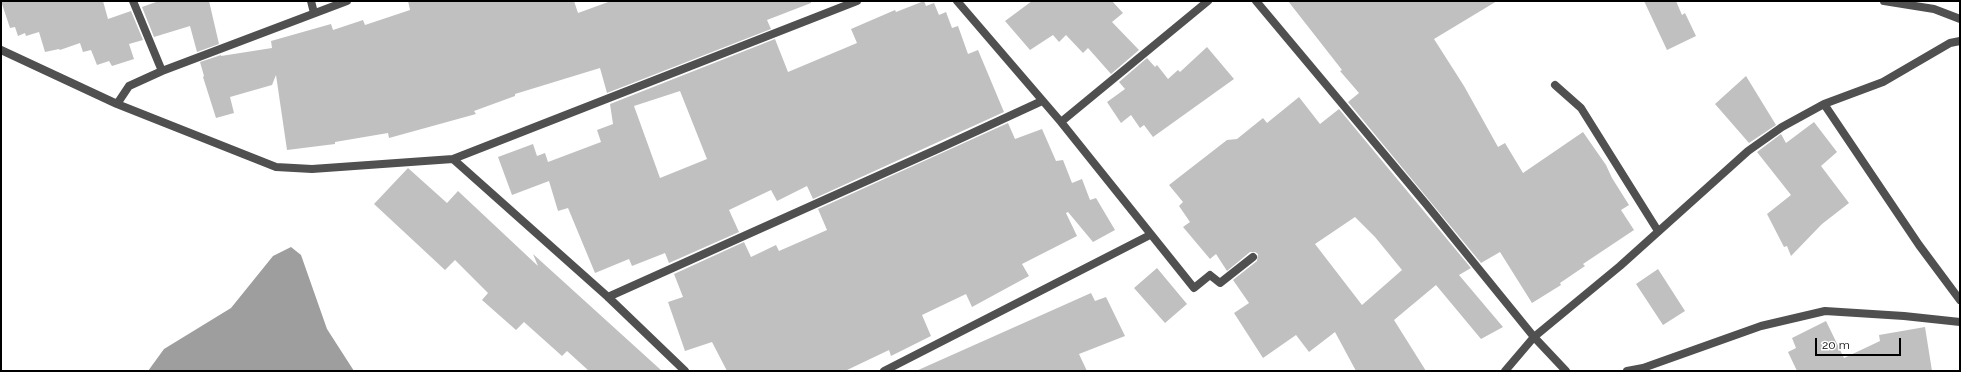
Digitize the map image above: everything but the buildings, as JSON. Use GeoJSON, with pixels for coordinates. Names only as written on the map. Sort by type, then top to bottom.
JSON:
{"type":"FeatureCollection","features":[{"type":"Feature","properties":{"kind":"street"},"geometry":{"type":"LineString","coordinates":[[133,1],[162,71]]}},
{"type":"Feature","properties":{"kind":"street"},"geometry":{"type":"LineString","coordinates":[[311,1],[314,13]]}},
{"type":"Feature","properties":{"kind":"street"},"geometry":{"type":"LineString","coordinates":[[117,104],[129,86],[162,71],[347,1]]}},
{"type":"Feature","properties":{"kind":"street"},"geometry":{"type":"LineString","coordinates":[[1,50],[117,104],[276,167],[312,169],[453,159],[857,1]]}},
{"type":"Feature","properties":{"kind":"street"},"geometry":{"type":"LineString","coordinates":[[957,1],[1061,122],[1194,288],[1210,275],[1220,283],[1253,257]]}},
{"type":"Feature","properties":{"kind":"street"},"geometry":{"type":"LineString","coordinates":[[1061,122],[1208,1]]}},
{"type":"Feature","properties":{"kind":"street"},"geometry":{"type":"LineString","coordinates":[[1256,1],[1426,204],[1534,337],[1566,371]]}},
{"type":"Feature","properties":{"kind":"street"},"geometry":{"type":"LineString","coordinates":[[1884,1],[1934,9],[1960,19]]}},
{"type":"Feature","properties":{"kind":"street"},"geometry":{"type":"LineString","coordinates":[[1505,371],[1534,337],[1620,266],[1748,151],[1782,127],[1824,104],[1883,82],[1950,43],[1960,40]]}},
{"type":"Feature","properties":{"kind":"street"},"geometry":{"type":"LineString","coordinates":[[1555,85],[1581,108],[1658,231]]}},
{"type":"Feature","properties":{"kind":"street"},"geometry":{"type":"LineString","coordinates":[[608,297],[1042,101]]}},
{"type":"Feature","properties":{"kind":"street"},"geometry":{"type":"LineString","coordinates":[[1824,104],[1919,245],[1960,300]]}},
{"type":"Feature","properties":{"kind":"street"},"geometry":{"type":"LineString","coordinates":[[453,159],[608,297],[685,371]]}},
{"type":"Feature","properties":{"kind":"street"},"geometry":{"type":"LineString","coordinates":[[884,371],[1150,235]]}},
{"type":"Feature","properties":{"kind":"street"},"geometry":{"type":"LineString","coordinates":[[1627,371],[1643,368],[1761,326],[1825,311],[1904,316],[1960,322]]}},
{"type":"Feature","properties":{"kind":"shaded area"},"geometry":{"type":"Polygon","coordinates":[[[291,247],[301,255],[327,329],[354,371],[148,371],[164,349],[231,308],[273,256],[291,247]]]}}]}
